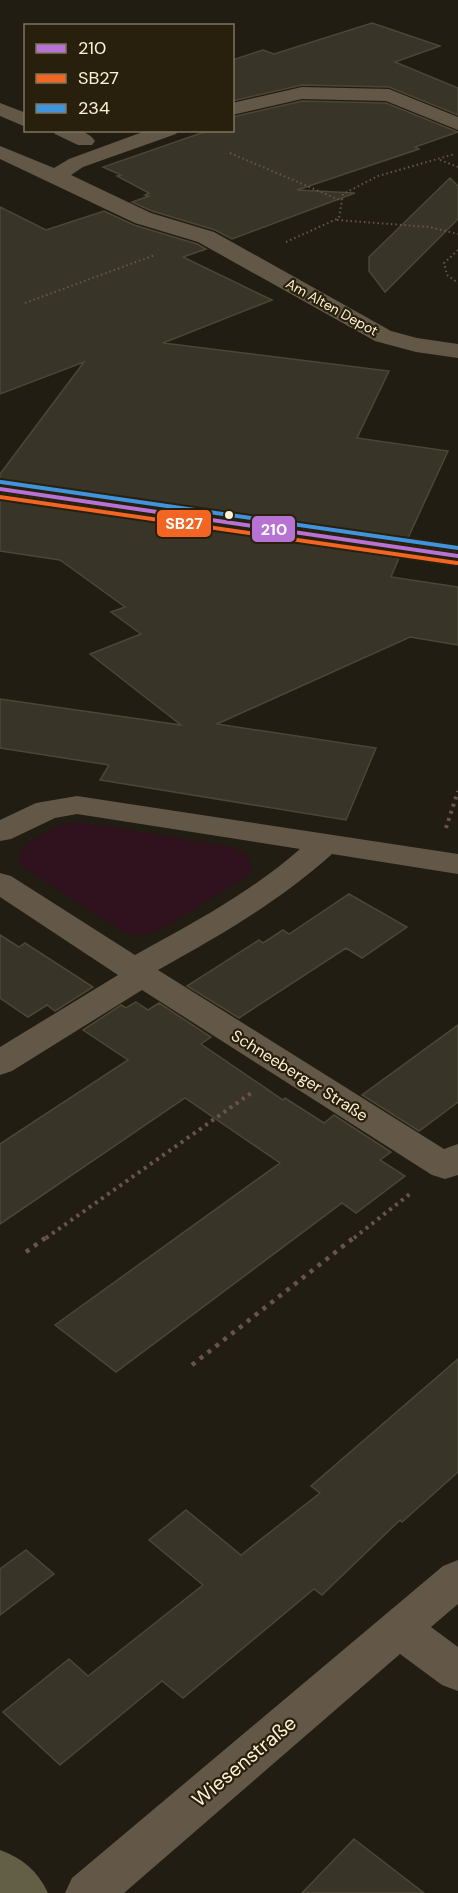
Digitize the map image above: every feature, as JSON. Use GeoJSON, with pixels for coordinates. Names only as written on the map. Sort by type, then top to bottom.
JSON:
{"type":"FeatureCollection","features":[{"type":"Feature","properties":{"kind":"main road"},"geometry":{"type":"LineString","coordinates":[[0,489],[458,556]]}},
{"type":"Feature","properties":{"kind":"main road"},"geometry":{"type":"LineString","coordinates":[[0,1870],[24,1893]]}},
{"type":"Feature","properties":{"kind":"street"},"geometry":{"type":"LineString","coordinates":[[234,109],[302,93],[389,95],[458,124]]}},
{"type":"Feature","properties":{"kind":"street"},"geometry":{"type":"LineString","coordinates":[[0,109],[24,120]]}},
{"type":"Feature","properties":{"kind":"street"},"geometry":{"type":"LineString","coordinates":[[0,138],[24,130]]}},
{"type":"Feature","properties":{"kind":"street"},"geometry":{"type":"LineString","coordinates":[[66,132],[85,141]]}},
{"type":"Feature","properties":{"kind":"street"},"geometry":{"type":"LineString","coordinates":[[56,176],[76,163],[163,132]]}},
{"type":"Feature","properties":{"kind":"street","name":"Am Alten Depot"},"geometry":{"type":"LineString","coordinates":[[0,152],[143,218],[206,237],[383,336],[416,345],[458,351]]}},
{"type":"Feature","properties":{"kind":"street"},"geometry":{"type":"LineString","coordinates":[[0,832],[47,810],[77,805],[458,864]]}},
{"type":"Feature","properties":{"kind":"street"},"geometry":{"type":"LineString","coordinates":[[0,1063],[286,878],[327,842]]}},
{"type":"Feature","properties":{"kind":"street","name":"Schneeberger Straße"},"geometry":{"type":"LineString","coordinates":[[2,887],[288,1067],[452,1161]]}},
{"type":"Feature","properties":{"kind":"street","name":"Wiesenstraße"},"geometry":{"type":"LineString","coordinates":[[89,1893],[458,1578]]}},
{"type":"Feature","properties":{"kind":"street"},"geometry":{"type":"LineString","coordinates":[[400,1629],[458,1672]]}},
{"type":"Feature","properties":{"kind":"path"},"geometry":{"type":"LineString","coordinates":[[230,153],[342,201]]}},
{"type":"Feature","properties":{"kind":"path"},"geometry":{"type":"LineString","coordinates":[[336,220],[339,218],[343,194],[378,176],[458,153]]}},
{"type":"Feature","properties":{"kind":"path"},"geometry":{"type":"LineString","coordinates":[[440,160],[458,167]]}},
{"type":"Feature","properties":{"kind":"path"},"geometry":{"type":"LineString","coordinates":[[246,259],[336,220],[429,227],[458,234]]}},
{"type":"Feature","properties":{"kind":"path"},"geometry":{"type":"LineString","coordinates":[[25,303],[206,237]]}},
{"type":"Feature","properties":{"kind":"path"},"geometry":{"type":"LineString","coordinates":[[458,250],[444,263],[447,275],[458,283]]}},
{"type":"Feature","properties":{"kind":"path"},"geometry":{"type":"LineString","coordinates":[[26,1252],[288,1067]]}},
{"type":"Feature","properties":{"kind":"path"},"geometry":{"type":"LineString","coordinates":[[192,1365],[452,1161]]}},
{"type":"Feature","properties":{"kind":"shaded area"},"geometry":{"type":"Polygon","coordinates":[[[80,822],[232,847],[248,856],[252,870],[246,877],[160,930],[140,935],[125,933],[21,866],[18,855],[29,843],[55,828],[80,822]]]}},
{"type":"Feature","properties":{"kind":"building"},"geometry":{"type":"Polygon","coordinates":[[[372,23],[440,46],[395,62],[458,88],[458,115],[389,87],[302,85],[234,101],[234,59],[263,50],[274,54],[372,23]]]}},
{"type":"Feature","properties":{"kind":"building"},"geometry":{"type":"Polygon","coordinates":[[[302,101],[386,103],[458,132],[415,147],[419,149],[297,190],[355,193],[232,239],[215,230],[152,211],[132,202],[149,196],[145,195],[149,193],[117,176],[121,175],[103,167],[204,132],[234,132],[234,117],[302,101]]]}},
{"type":"Feature","properties":{"kind":"building"},"geometry":{"type":"Polygon","coordinates":[[[450,178],[458,186],[458,219],[385,292],[369,271],[369,257],[450,178]]]}},
{"type":"Feature","properties":{"kind":"building"},"geometry":{"type":"Polygon","coordinates":[[[0,207],[46,230],[104,211],[134,225],[197,244],[206,249],[183,257],[272,300],[163,343],[389,371],[357,438],[448,451],[408,538],[0,479],[0,474],[84,362],[0,394],[0,207]]]}},
{"type":"Feature","properties":{"kind":"building"},"geometry":{"type":"Polygon","coordinates":[[[0,499],[399,558],[391,577],[458,587],[458,645],[410,637],[217,724],[376,748],[346,820],[100,780],[109,765],[0,748],[0,699],[181,725],[90,654],[141,634],[111,612],[125,607],[60,560],[0,551],[0,499]]]}},
{"type":"Feature","properties":{"kind":"building"},"geometry":{"type":"Polygon","coordinates":[[[349,894],[407,927],[362,958],[346,948],[239,1018],[187,986],[259,940],[263,943],[283,930],[289,934],[349,894]]]}},
{"type":"Feature","properties":{"kind":"building"},"geometry":{"type":"Polygon","coordinates":[[[0,935],[19,947],[25,943],[93,987],[55,1011],[47,1005],[28,1017],[0,998],[0,935]]]}},
{"type":"Feature","properties":{"kind":"building"},"geometry":{"type":"Polygon","coordinates":[[[136,1002],[148,1010],[159,1003],[211,1037],[201,1044],[283,1100],[285,1098],[324,1123],[334,1115],[391,1152],[380,1160],[405,1176],[356,1213],[342,1203],[116,1372],[55,1325],[280,1163],[185,1098],[0,1224],[0,1144],[128,1060],[83,1030],[121,1005],[126,1008],[136,1002]]]}},
{"type":"Feature","properties":{"kind":"building"},"geometry":{"type":"Polygon","coordinates":[[[458,1025],[458,1102],[419,1131],[362,1095],[458,1025]]]}},
{"type":"Feature","properties":{"kind":"building"},"geometry":{"type":"Polygon","coordinates":[[[458,1359],[458,1472],[402,1522],[400,1520],[322,1595],[314,1589],[183,1698],[162,1681],[60,1765],[3,1712],[69,1659],[88,1676],[203,1585],[149,1540],[186,1510],[241,1555],[320,1493],[311,1486],[458,1359]]]}},
{"type":"Feature","properties":{"kind":"building"},"geometry":{"type":"Polygon","coordinates":[[[26,1550],[54,1574],[0,1615],[0,1569],[26,1550]]]}},
{"type":"Feature","properties":{"kind":"building"},"geometry":{"type":"Polygon","coordinates":[[[354,1839],[424,1893],[302,1893],[354,1839]]]}},
{"type":"Feature","properties":{"kind":"transit line","name":"234"},"geometry":{"type":"LineString","coordinates":[[1,482],[458,548]]}},
{"type":"Feature","properties":{"kind":"transit line","name":"210"},"geometry":{"type":"LineString","coordinates":[[0,489],[458,556]]}},
{"type":"Feature","properties":{"kind":"transit line","name":"SB27"},"geometry":{"type":"LineString","coordinates":[[0,497],[457,563]]}}]}
